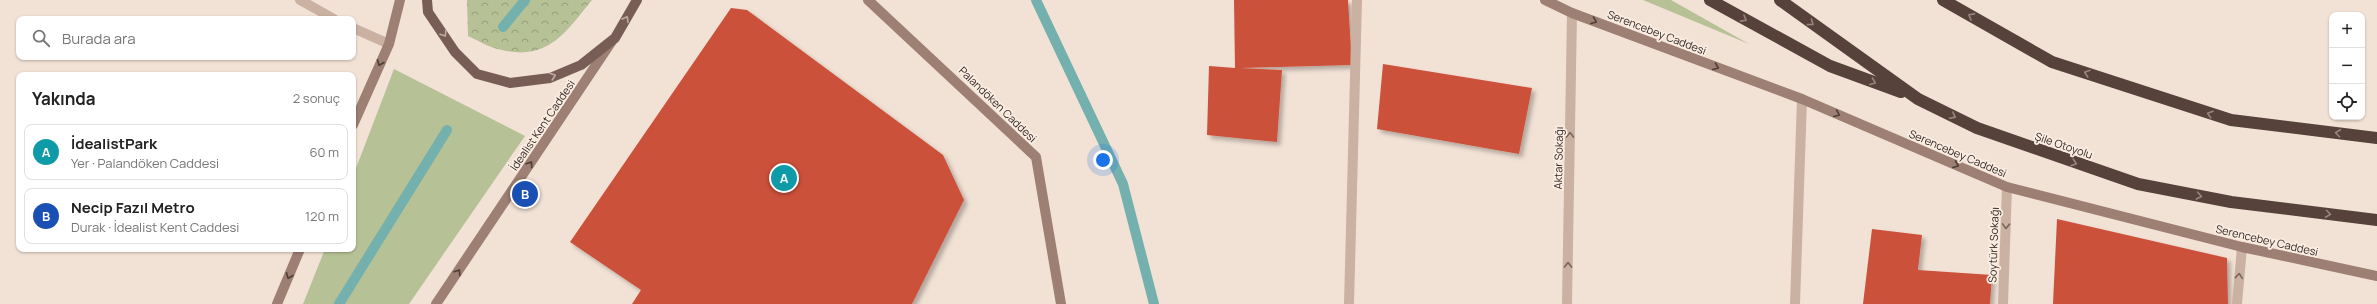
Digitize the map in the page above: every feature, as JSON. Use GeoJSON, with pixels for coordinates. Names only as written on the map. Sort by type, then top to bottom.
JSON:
{"type":"FeatureCollection","features":[{"type":"Feature","properties":{"kind":"highway"},"geometry":{"type":"LineString","coordinates":[[1710,0],[1830,66],[1918,99]]}},
{"type":"Feature","properties":{"kind":"highway","name":"Şile Otoyolu"},"geometry":{"type":"LineString","coordinates":[[1780,0],[1918,99],[1977,128],[2138,184],[2231,202],[2377,220]]}},
{"type":"Feature","properties":{"kind":"highway"},"geometry":{"type":"LineString","coordinates":[[1943,0],[2052,62],[2231,120],[2377,138]]}},
{"type":"Feature","properties":{"kind":"main road","name":"İdealist Kent Caddesi"},"geometry":{"type":"LineString","coordinates":[[427,0],[428,12],[455,52],[477,74],[510,83],[550,78],[581,65],[614,38],[637,0]]}},
{"type":"Feature","properties":{"kind":"street"},"geometry":{"type":"LineString","coordinates":[[300,0],[329,16]]}},
{"type":"Feature","properties":{"kind":"street"},"geometry":{"type":"LineString","coordinates":[[356,119],[388,44],[400,0]]}},
{"type":"Feature","properties":{"kind":"street","name":"Palandöken Caddesi"},"geometry":{"type":"LineString","coordinates":[[868,0],[1036,157],[1061,304]]}},
{"type":"Feature","properties":{"kind":"street"},"geometry":{"type":"LineString","coordinates":[[1349,304],[1357,0]]}},
{"type":"Feature","properties":{"kind":"street","name":"Serencebey Caddesi"},"geometry":{"type":"LineString","coordinates":[[1545,0],[1572,13],[1802,99],[2007,187],[2242,247],[2377,276]]}},
{"type":"Feature","properties":{"kind":"street","name":"Aktar Sokağı"},"geometry":{"type":"LineString","coordinates":[[1567,304],[1572,13]]}},
{"type":"Feature","properties":{"kind":"street"},"geometry":{"type":"LineString","coordinates":[[356,29],[388,44]]}},
{"type":"Feature","properties":{"kind":"street","name":"İdealist Kent Caddesi"},"geometry":{"type":"LineString","coordinates":[[436,304],[614,38]]}},
{"type":"Feature","properties":{"kind":"street"},"geometry":{"type":"LineString","coordinates":[[1795,304],[1802,99]]}},
{"type":"Feature","properties":{"kind":"street","name":"Soytürk Sokağı"},"geometry":{"type":"LineString","coordinates":[[2003,304],[2007,187]]}},
{"type":"Feature","properties":{"kind":"street"},"geometry":{"type":"LineString","coordinates":[[2237,304],[2242,247]]}},
{"type":"Feature","properties":{"kind":"street"},"geometry":{"type":"LineString","coordinates":[[277,304],[299,252]]}},
{"type":"Feature","properties":{"kind":"green space"},"geometry":{"type":"Polygon","coordinates":[[[467,0],[592,0],[564,33],[554,41],[544,47],[532,51],[518,52],[493,48],[468,36],[467,0]]]}},
{"type":"Feature","properties":{"kind":"green space"},"geometry":{"type":"Polygon","coordinates":[[[1643,0],[1671,0],[1749,44],[1643,0]]]}},
{"type":"Feature","properties":{"kind":"green space"},"geometry":{"type":"Polygon","coordinates":[[[394,69],[525,136],[409,304],[303,304],[324,252],[356,252],[356,168],[394,69]]]}},
{"type":"Feature","properties":{"kind":"building"},"geometry":{"type":"Polygon","coordinates":[[[1234,0],[1348,0],[1352,65],[1240,68],[1282,70],[1277,142],[1207,135],[1209,66],[1235,68],[1234,0]]]}},
{"type":"Feature","properties":{"kind":"building"},"geometry":{"type":"Polygon","coordinates":[[[731,8],[747,10],[943,155],[964,200],[912,304],[632,304],[641,290],[570,242],[731,8]]]}},
{"type":"Feature","properties":{"kind":"building"},"geometry":{"type":"Polygon","coordinates":[[[1383,64],[1532,88],[1519,154],[1377,129],[1383,64]]]}},
{"type":"Feature","properties":{"kind":"building"},"geometry":{"type":"Polygon","coordinates":[[[2057,219],[2227,258],[2228,304],[2053,304],[2057,219]]]}},
{"type":"Feature","properties":{"kind":"building"},"geometry":{"type":"Polygon","coordinates":[[[1872,229],[1922,235],[1918,270],[1992,275],[1990,304],[1863,304],[1872,229]]]}},
{"type":"Feature","properties":{"kind":"waterway"},"geometry":{"type":"LineString","coordinates":[[503,27],[525,0]]}},
{"type":"Feature","properties":{"kind":"waterway"},"geometry":{"type":"LineString","coordinates":[[1036,0],[1123,184],[1154,304]]}},
{"type":"Feature","properties":{"kind":"waterway"},"geometry":{"type":"LineString","coordinates":[[339,304],[447,130]]}},
{"type":"Feature","properties":{"kind":"place","name":"İdealistPark"},"geometry":{"type":"Point","coordinates":[784,178]}},
{"type":"Feature","properties":{"kind":"place","name":"Necip Fazıl Metro"},"geometry":{"type":"Point","coordinates":[525,194]}}]}
